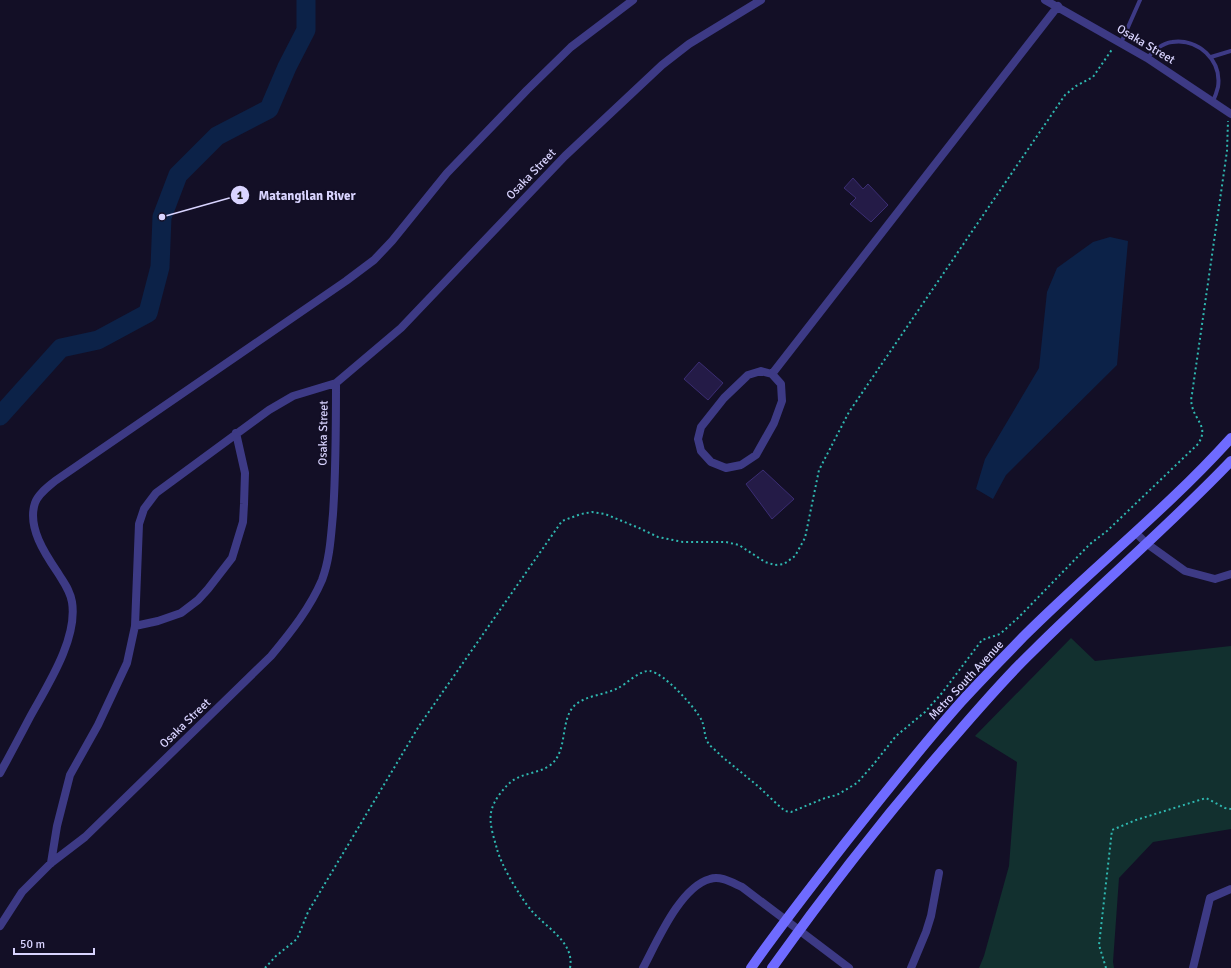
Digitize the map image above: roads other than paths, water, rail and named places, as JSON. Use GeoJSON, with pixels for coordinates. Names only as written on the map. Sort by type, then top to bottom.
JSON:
{"type":"FeatureCollection","features":[{"type":"Feature","properties":{"kind":"street"},"geometry":{"type":"LineString","coordinates":[[0,774],[56,671],[65,649],[72,621],[72,603],[68,587],[57,572],[39,540],[33,523],[35,502],[44,490],[62,476],[329,293],[374,260],[392,241],[447,173],[527,90],[571,47],[633,0]]}},
{"type":"Feature","properties":{"kind":"street","name":"Osaka Street"},"geometry":{"type":"LineString","coordinates":[[0,926],[22,892],[50,863],[85,837],[271,656],[290,634],[308,607],[322,579],[331,543],[334,494],[336,383],[401,328],[565,156],[662,65],[689,44],[761,0]]}},
{"type":"Feature","properties":{"kind":"street","name":"Osaka Street"},"geometry":{"type":"LineString","coordinates":[[1045,0],[1058,6],[1147,58],[1230,113]]}},
{"type":"Feature","properties":{"kind":"street"},"geometry":{"type":"LineString","coordinates":[[772,374],[1058,6]]}},
{"type":"Feature","properties":{"kind":"street"},"geometry":{"type":"LineString","coordinates":[[761,371],[772,374],[781,384],[782,400],[774,423],[756,455],[741,465],[726,468],[711,462],[701,451],[698,439],[702,426],[724,398],[748,375],[761,371]]}},
{"type":"Feature","properties":{"kind":"street"},"geometry":{"type":"LineString","coordinates":[[50,863],[57,826],[70,775],[98,726],[127,663],[136,626],[139,524],[144,509],[156,493],[269,410],[293,396],[336,383]]}},
{"type":"Feature","properties":{"kind":"street"},"geometry":{"type":"LineString","coordinates":[[136,626],[158,621],[181,613],[208,590],[232,558],[243,522],[245,473],[236,433]]}},
{"type":"Feature","properties":{"kind":"street","name":"Metro South Avenue"},"geometry":{"type":"LineString","coordinates":[[751,968],[785,920],[901,772],[961,702],[1025,636],[1166,504],[1213,458],[1231,438]]}},
{"type":"Feature","properties":{"kind":"street"},"geometry":{"type":"LineString","coordinates":[[772,968],[799,930],[911,785],[972,716],[1031,653],[1231,461]]}},
{"type":"Feature","properties":{"kind":"street"},"geometry":{"type":"LineString","coordinates":[[1135,532],[1146,543],[1185,571],[1215,579],[1231,574]]}},
{"type":"Feature","properties":{"kind":"street"},"geometry":{"type":"LineString","coordinates":[[911,968],[926,932],[939,873]]}},
{"type":"Feature","properties":{"kind":"street"},"geometry":{"type":"LineString","coordinates":[[643,968],[671,915],[698,884],[711,878],[728,880],[742,887],[849,968]]}},
{"type":"Feature","properties":{"kind":"street"},"geometry":{"type":"LineString","coordinates":[[1193,968],[1210,898],[1231,889]]}},
{"type":"Feature","properties":{"kind":"lane"},"geometry":{"type":"LineString","coordinates":[[1119,42],[1140,0]]}},
{"type":"Feature","properties":{"kind":"lane"},"geometry":{"type":"LineString","coordinates":[[1147,58],[1158,47],[1171,42],[1186,42],[1200,47],[1211,58],[1218,71],[1218,87],[1213,101]]}},
{"type":"Feature","properties":{"kind":"lane"},"geometry":{"type":"LineString","coordinates":[[1211,58],[1231,51]]}},
{"type":"Feature","properties":{"kind":"water"},"geometry":{"type":"Polygon","coordinates":[[[1110,237],[1128,241],[1117,365],[1006,475],[993,499],[976,489],[985,459],[1039,368],[1047,292],[1057,268],[1093,242],[1110,237]]]}},
{"type":"Feature","properties":{"kind":"waterway"},"geometry":{"type":"LineString","coordinates":[[0,416],[61,348],[98,340],[148,313],[160,267],[162,217],[178,175],[217,136],[269,109],[287,67],[306,30],[306,0]]}},
{"type":"Feature","properties":{"kind":"place","name":"Matangilan River"},"geometry":{"type":"Point","coordinates":[162,217]}}]}
